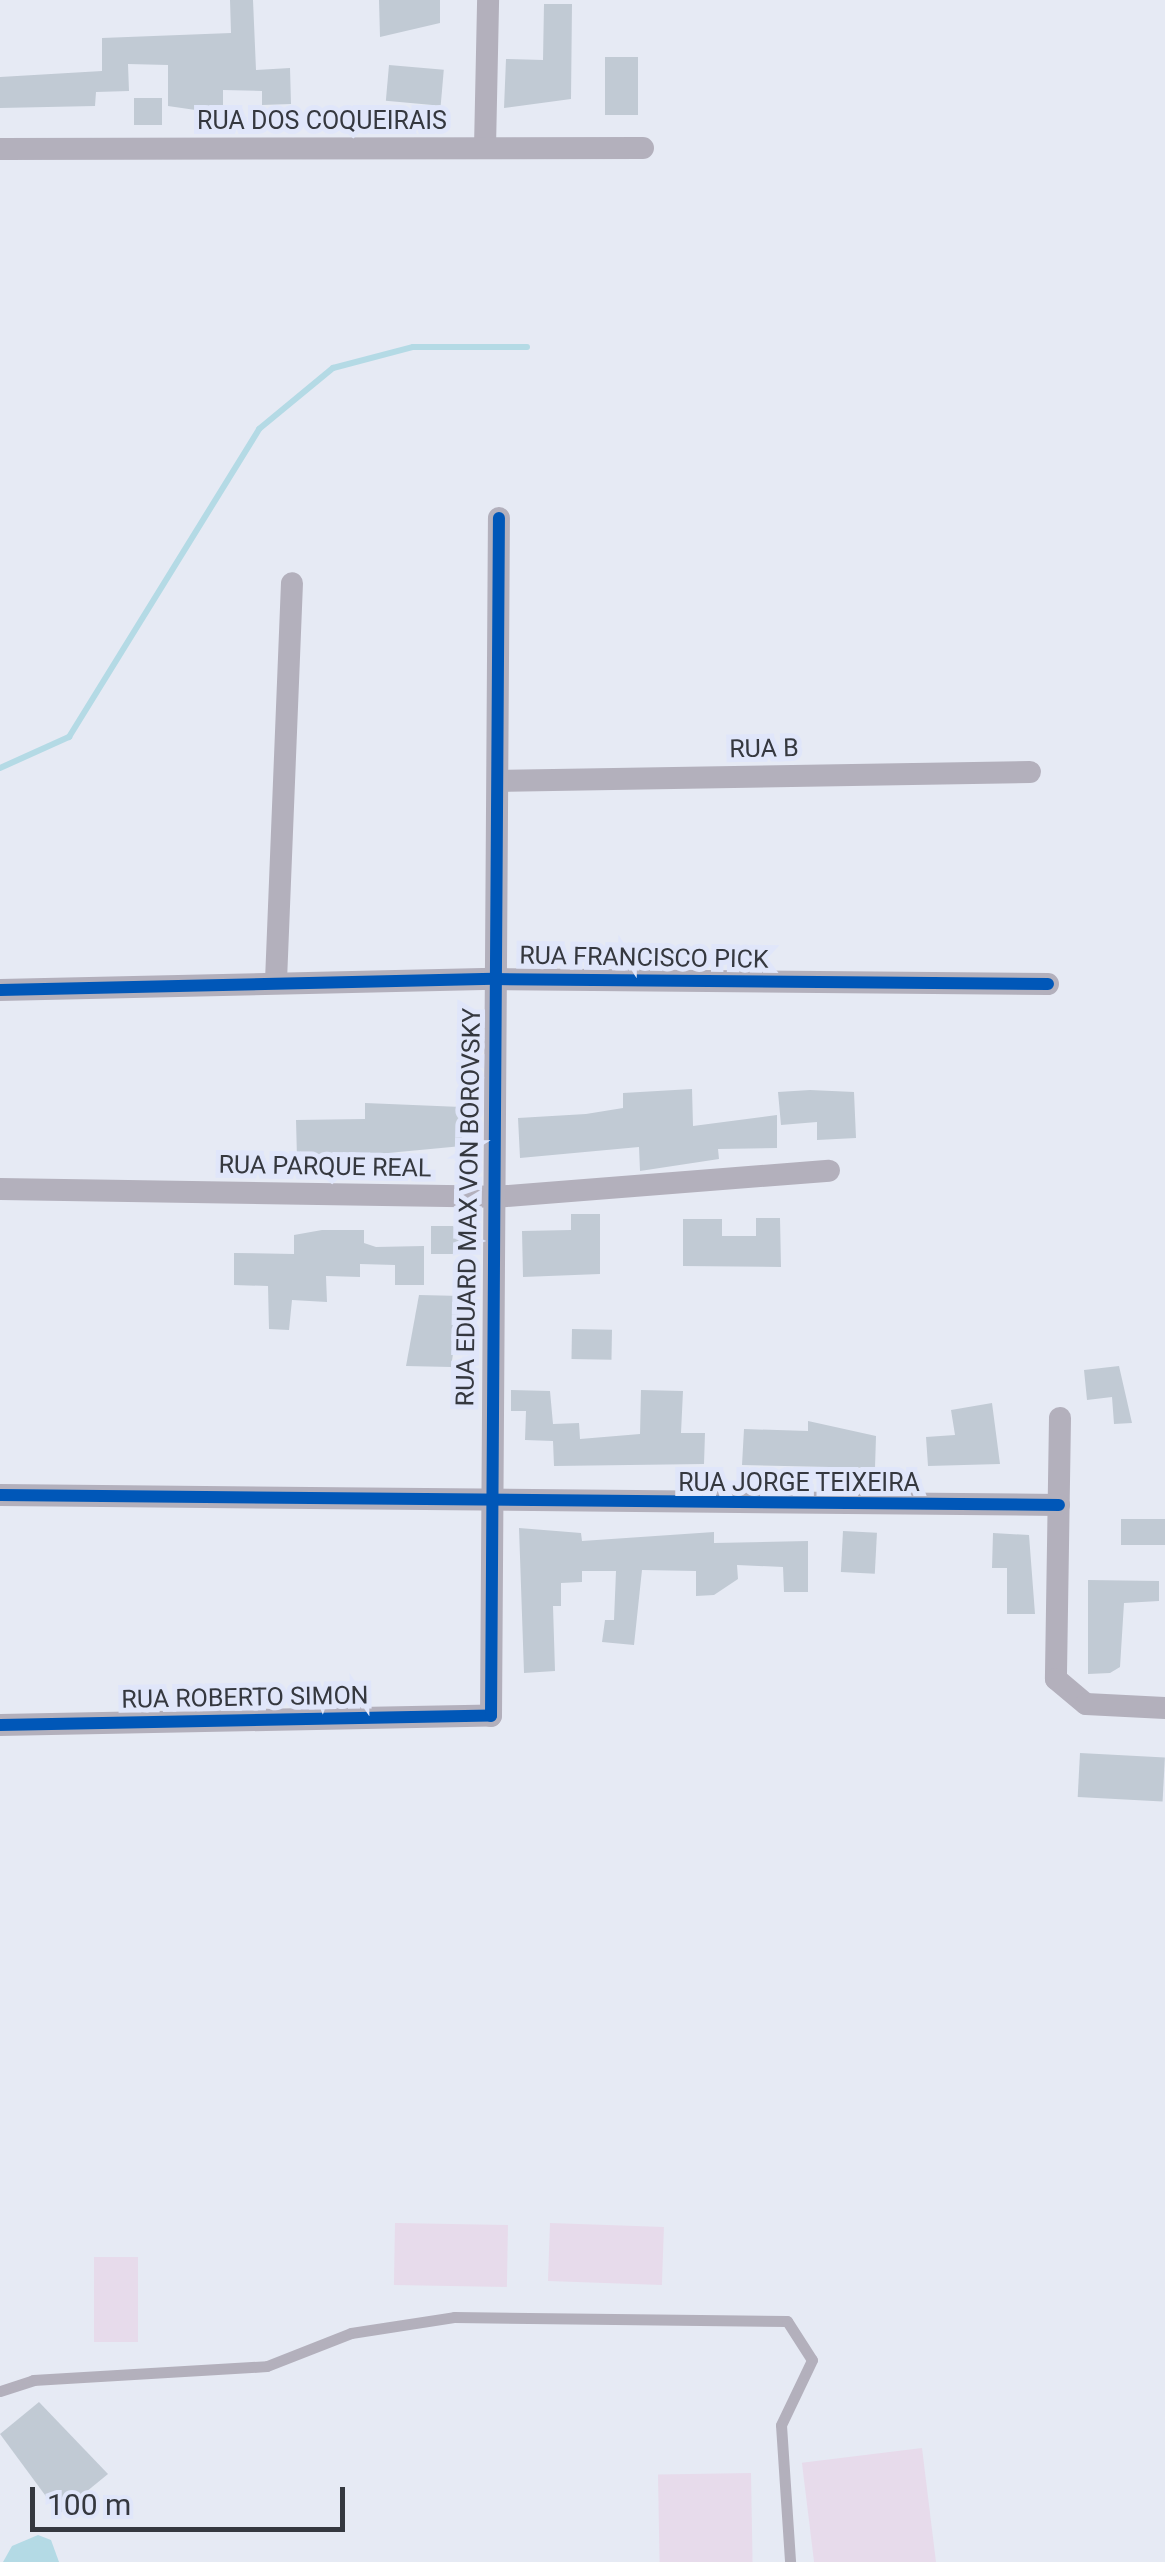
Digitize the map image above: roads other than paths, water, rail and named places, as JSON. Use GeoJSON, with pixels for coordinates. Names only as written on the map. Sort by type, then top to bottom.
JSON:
{"type":"FeatureCollection","features":[{"type":"Feature","properties":{"kind":"street"},"geometry":{"type":"LineString","coordinates":[[485,148],[488,0]]}},
{"type":"Feature","properties":{"kind":"street","name":"RUA DOS COQUEIRAIS"},"geometry":{"type":"LineString","coordinates":[[0,150],[643,148]]}},
{"type":"Feature","properties":{"kind":"street","name":"RUA EDUARD MAX VON BOROVSKY"},"geometry":{"type":"LineString","coordinates":[[491,1716],[488,1506],[500,781],[500,518]]}},
{"type":"Feature","properties":{"kind":"street"},"geometry":{"type":"LineString","coordinates":[[276,981],[292,583]]}},
{"type":"Feature","properties":{"kind":"street","name":"RUA B"},"geometry":{"type":"LineString","coordinates":[[500,781],[1030,772]]}},
{"type":"Feature","properties":{"kind":"street","name":"RUA FRANCISCO PICK"},"geometry":{"type":"LineString","coordinates":[[0,990],[494,979],[1048,984]]}},
{"type":"Feature","properties":{"kind":"street","name":"RUA PARQUE REAL"},"geometry":{"type":"LineString","coordinates":[[0,1189],[494,1196],[829,1172]]}},
{"type":"Feature","properties":{"kind":"street"},"geometry":{"type":"LineString","coordinates":[[1060,1418],[1056,1679],[1086,1704],[1165,1708]]}},
{"type":"Feature","properties":{"kind":"street","name":"RUA JORGE TEIXEIRA"},"geometry":{"type":"LineString","coordinates":[[0,1496],[488,1506],[1059,1505]]}},
{"type":"Feature","properties":{"kind":"street","name":"RUA ROBERTO SIMON"},"geometry":{"type":"LineString","coordinates":[[0,1724],[491,1716]]}},
{"type":"Feature","properties":{"kind":"lane"},"geometry":{"type":"LineString","coordinates":[[0,2391],[33,2380],[267,2366],[351,2333],[454,2316],[787,2322],[812,2360],[781,2425],[790,2562]]}},
{"type":"Feature","properties":{"kind":"water"},"geometry":{"type":"Polygon","coordinates":[[[38,2535],[51,2540],[59,2562],[3,2562],[12,2546],[38,2535]]]}},
{"type":"Feature","properties":{"kind":"waterway"},"geometry":{"type":"LineString","coordinates":[[0,768],[69,737],[259,429],[333,368],[413,347],[527,347]]}}]}
